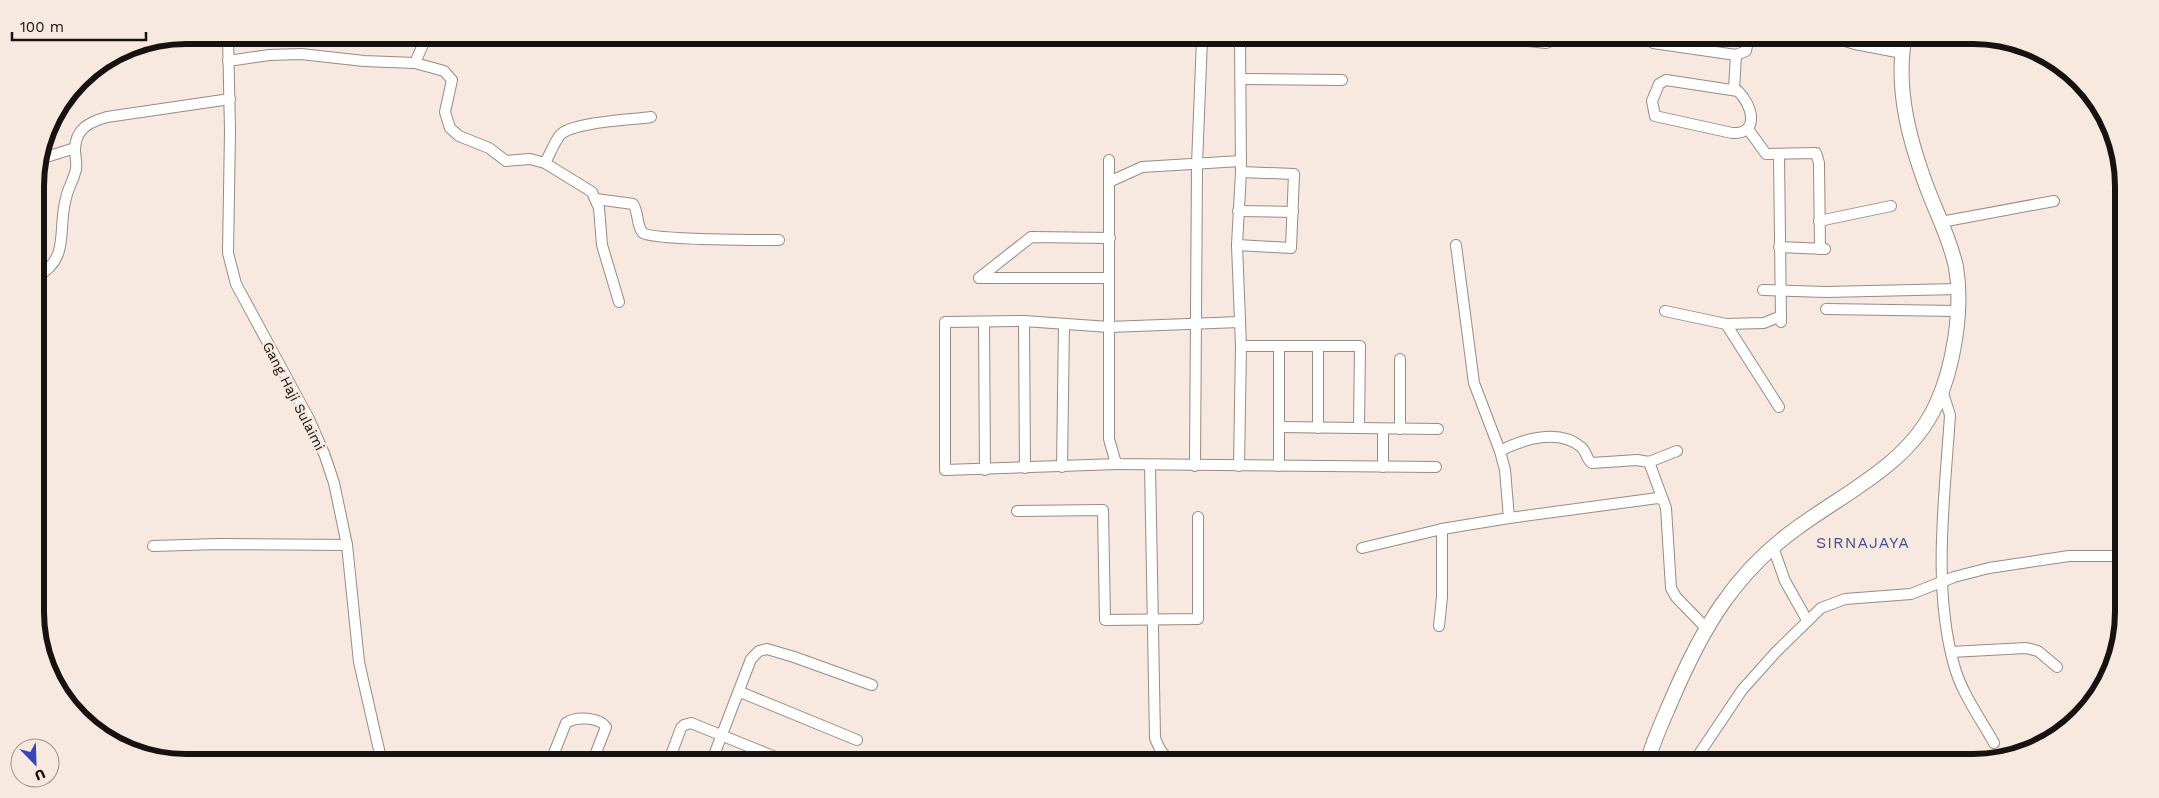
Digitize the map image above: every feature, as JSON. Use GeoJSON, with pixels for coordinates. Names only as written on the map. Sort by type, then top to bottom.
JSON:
{"type":"FeatureCollection","features":[{"type":"Feature","properties":{"kind":"street","name":"Gang Haji Sulaimi"},"geometry":{"type":"LineString","coordinates":[[228,44],[230,99],[226,241],[232,272],[247,304],[309,419],[325,456],[336,491],[347,545],[359,662],[380,754]]}},
{"type":"Feature","properties":{"kind":"street"},"geometry":{"type":"LineString","coordinates":[[415,63],[423,44]]}},
{"type":"Feature","properties":{"kind":"street"},"geometry":{"type":"LineString","coordinates":[[1196,466],[1198,164],[1202,44]]}},
{"type":"Feature","properties":{"kind":"street"},"geometry":{"type":"LineString","coordinates":[[1239,466],[1241,346],[1237,245],[1241,167],[1240,44]]}},
{"type":"Feature","properties":{"kind":"street"},"geometry":{"type":"LineString","coordinates":[[1660,44],[1736,55],[1746,51],[1748,44]]}},
{"type":"Feature","properties":{"kind":"street"},"geometry":{"type":"LineString","coordinates":[[1855,44],[1902,53]]}},
{"type":"Feature","properties":{"kind":"street"},"geometry":{"type":"LineString","coordinates":[[1650,754],[1676,689],[1706,628],[1741,577],[1773,547],[1897,458],[1911,444],[1929,420],[1942,390],[1953,347],[1958,289],[1953,256],[1910,133],[1903,95],[1904,44]]}},
{"type":"Feature","properties":{"kind":"street"},"geometry":{"type":"LineString","coordinates":[[228,62],[269,55],[300,54],[364,61],[415,63],[444,71],[450,76],[452,84],[445,117],[453,131],[489,148],[506,161],[530,159],[545,163],[586,187],[596,198],[600,215],[602,245],[619,302]]}},
{"type":"Feature","properties":{"kind":"street"},"geometry":{"type":"LineString","coordinates":[[1734,89],[1736,55]]}},
{"type":"Feature","properties":{"kind":"street"},"geometry":{"type":"LineString","coordinates":[[1241,78],[1342,80]]}},
{"type":"Feature","properties":{"kind":"street"},"geometry":{"type":"LineString","coordinates":[[1666,80],[1734,89],[1747,102],[1751,124],[1743,133],[1732,133],[1654,116],[1652,101],[1659,84],[1666,80]]}},
{"type":"Feature","properties":{"kind":"street"},"geometry":{"type":"LineString","coordinates":[[44,272],[50,269],[58,257],[65,199],[76,168],[76,138],[81,129],[97,120],[230,99]]}},
{"type":"Feature","properties":{"kind":"street"},"geometry":{"type":"LineString","coordinates":[[545,163],[557,140],[567,130],[579,126],[651,117]]}},
{"type":"Feature","properties":{"kind":"street"},"geometry":{"type":"LineString","coordinates":[[1748,129],[1766,154],[1816,153],[1819,163],[1820,221],[1823,249],[1778,247]]}},
{"type":"Feature","properties":{"kind":"street"},"geometry":{"type":"LineString","coordinates":[[46,157],[75,148]]}},
{"type":"Feature","properties":{"kind":"street"},"geometry":{"type":"LineString","coordinates":[[1665,311],[1726,324],[1764,323],[1781,319],[1778,247],[1779,154]]}},
{"type":"Feature","properties":{"kind":"street"},"geometry":{"type":"LineString","coordinates":[[1109,160],[1109,439],[1112,452],[1118,464]]}},
{"type":"Feature","properties":{"kind":"street"},"geometry":{"type":"LineString","coordinates":[[1109,182],[1142,167],[1198,164],[1294,174],[1291,248],[1237,245]]}},
{"type":"Feature","properties":{"kind":"street"},"geometry":{"type":"LineString","coordinates":[[596,198],[633,204],[641,230],[647,235],[684,238],[779,240]]}},
{"type":"Feature","properties":{"kind":"street"},"geometry":{"type":"LineString","coordinates":[[1941,222],[2054,201]]}},
{"type":"Feature","properties":{"kind":"street"},"geometry":{"type":"LineString","coordinates":[[1820,221],[1891,206]]}},
{"type":"Feature","properties":{"kind":"street"},"geometry":{"type":"LineString","coordinates":[[1238,211],[1293,212]]}},
{"type":"Feature","properties":{"kind":"street"},"geometry":{"type":"LineString","coordinates":[[1109,278],[979,278],[1031,237],[1110,238]]}},
{"type":"Feature","properties":{"kind":"street"},"geometry":{"type":"LineString","coordinates":[[1456,245],[1474,383],[1500,450],[1508,485],[1509,518]]}},
{"type":"Feature","properties":{"kind":"street"},"geometry":{"type":"LineString","coordinates":[[1764,290],[1826,292],[1958,289]]}},
{"type":"Feature","properties":{"kind":"street"},"geometry":{"type":"LineString","coordinates":[[1826,292],[1826,313],[1957,311]]}},
{"type":"Feature","properties":{"kind":"street"},"geometry":{"type":"LineString","coordinates":[[1240,322],[1109,328],[1024,321],[945,322],[945,470],[1118,464],[1436,467]]}},
{"type":"Feature","properties":{"kind":"street"},"geometry":{"type":"LineString","coordinates":[[1024,321],[1025,468]]}},
{"type":"Feature","properties":{"kind":"street"},"geometry":{"type":"LineString","coordinates":[[984,322],[986,470]]}},
{"type":"Feature","properties":{"kind":"street"},"geometry":{"type":"LineString","coordinates":[[1062,467],[1064,324]]}},
{"type":"Feature","properties":{"kind":"street"},"geometry":{"type":"LineString","coordinates":[[1726,324],[1779,406]]}},
{"type":"Feature","properties":{"kind":"street"},"geometry":{"type":"LineString","coordinates":[[1241,346],[1279,348],[1360,346],[1359,428]]}},
{"type":"Feature","properties":{"kind":"street"},"geometry":{"type":"LineString","coordinates":[[1318,347],[1318,428]]}},
{"type":"Feature","properties":{"kind":"street"},"geometry":{"type":"LineString","coordinates":[[1279,348],[1279,466]]}},
{"type":"Feature","properties":{"kind":"street"},"geometry":{"type":"LineString","coordinates":[[1400,359],[1400,429]]}},
{"type":"Feature","properties":{"kind":"street"},"geometry":{"type":"LineString","coordinates":[[1942,390],[1950,415],[1942,583],[1951,652],[1959,679],[1994,743]]}},
{"type":"Feature","properties":{"kind":"street"},"geometry":{"type":"LineString","coordinates":[[1279,427],[1438,430]]}},
{"type":"Feature","properties":{"kind":"street"},"geometry":{"type":"LineString","coordinates":[[1383,429],[1384,467]]}},
{"type":"Feature","properties":{"kind":"street"},"geometry":{"type":"LineString","coordinates":[[1500,450],[1525,440],[1555,437],[1576,443],[1583,448],[1592,463],[1638,460],[1649,462],[1676,451]]}},
{"type":"Feature","properties":{"kind":"street"},"geometry":{"type":"LineString","coordinates":[[1649,462],[1666,508],[1671,588],[1676,596],[1706,628]]}},
{"type":"Feature","properties":{"kind":"street"},"geometry":{"type":"LineString","coordinates":[[1150,465],[1155,738],[1162,754]]}},
{"type":"Feature","properties":{"kind":"street"},"geometry":{"type":"LineString","coordinates":[[1362,548],[1442,529],[1509,518],[1654,497],[1663,500]]}},
{"type":"Feature","properties":{"kind":"street"},"geometry":{"type":"LineString","coordinates":[[1017,511],[1103,510],[1105,620],[1198,619],[1198,517]]}},
{"type":"Feature","properties":{"kind":"street"},"geometry":{"type":"LineString","coordinates":[[1439,626],[1443,571],[1442,529]]}},
{"type":"Feature","properties":{"kind":"street"},"geometry":{"type":"LineString","coordinates":[[152,546],[218,544],[347,545]]}},
{"type":"Feature","properties":{"kind":"street"},"geometry":{"type":"LineString","coordinates":[[1773,547],[1785,581],[1807,620]]}},
{"type":"Feature","properties":{"kind":"street"},"geometry":{"type":"LineString","coordinates":[[1699,754],[1742,690],[1807,620],[1821,608],[1845,599],[1911,594],[1964,574],[2032,560],[2069,556],[2115,556]]}},
{"type":"Feature","properties":{"kind":"street"},"geometry":{"type":"LineString","coordinates":[[1951,652],[2026,648],[2038,651],[2057,668]]}},
{"type":"Feature","properties":{"kind":"street"},"geometry":{"type":"LineString","coordinates":[[715,754],[740,692],[751,659],[759,651],[768,649],[872,685]]}},
{"type":"Feature","properties":{"kind":"street"},"geometry":{"type":"LineString","coordinates":[[740,692],[857,740]]}},
{"type":"Feature","properties":{"kind":"street"},"geometry":{"type":"LineString","coordinates":[[554,754],[566,723],[571,720],[590,719],[596,720],[606,727],[596,754]]}},
{"type":"Feature","properties":{"kind":"street"},"geometry":{"type":"LineString","coordinates":[[672,754],[684,725],[691,722],[768,754]]}},
{"type":"Feature","properties":{"kind":"district","name":"SIRNAJAYA"},"geometry":{"type":"Point","coordinates":[1863,542]}}]}
